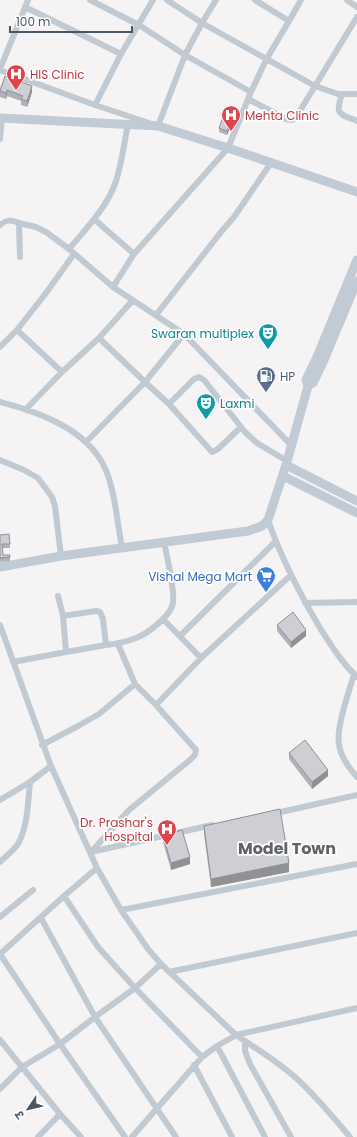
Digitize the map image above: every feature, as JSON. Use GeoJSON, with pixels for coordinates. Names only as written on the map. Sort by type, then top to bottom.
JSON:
{"type":"FeatureCollection","features":[{"type":"Feature","properties":{"kind":"main road"},"geometry":{"type":"LineString","coordinates":[[1,118],[158,126],[357,192]]}},
{"type":"Feature","properties":{"kind":"main road"},"geometry":{"type":"LineString","coordinates":[[0,567],[122,547],[248,531],[262,526],[268,520],[283,476],[308,386],[306,380],[357,260]]}},
{"type":"Feature","properties":{"kind":"main road"},"geometry":{"type":"LineString","coordinates":[[308,386],[313,383],[324,360],[357,281]]}},
{"type":"Feature","properties":{"kind":"main road"},"geometry":{"type":"LineString","coordinates":[[286,463],[353,499],[344,506]]}},
{"type":"Feature","properties":{"kind":"main road"},"geometry":{"type":"LineString","coordinates":[[283,476],[357,513]]}},
{"type":"Feature","properties":{"kind":"street"},"geometry":{"type":"LineString","coordinates":[[28,0],[0,69],[95,105],[158,126],[185,55],[216,0]]}},
{"type":"Feature","properties":{"kind":"street"},"geometry":{"type":"LineString","coordinates":[[90,0],[139,25],[185,55],[251,92]]}},
{"type":"Feature","properties":{"kind":"street"},"geometry":{"type":"LineString","coordinates":[[95,105],[121,54],[153,0]]}},
{"type":"Feature","properties":{"kind":"street"},"geometry":{"type":"LineString","coordinates":[[166,0],[202,23],[266,60],[315,86],[342,94],[357,94]]}},
{"type":"Feature","properties":{"kind":"street"},"geometry":{"type":"LineString","coordinates":[[255,0],[289,21]]}},
{"type":"Feature","properties":{"kind":"street"},"geometry":{"type":"LineString","coordinates":[[113,287],[134,254],[228,148],[266,60],[301,0]]}},
{"type":"Feature","properties":{"kind":"street"},"geometry":{"type":"LineString","coordinates":[[347,0],[357,7]]}},
{"type":"Feature","properties":{"kind":"street"},"geometry":{"type":"LineString","coordinates":[[25,7],[121,54]]}},
{"type":"Feature","properties":{"kind":"street"},"geometry":{"type":"LineString","coordinates":[[248,99],[286,119],[291,120],[295,118],[357,17]]}},
{"type":"Feature","properties":{"kind":"street"},"geometry":{"type":"LineString","coordinates":[[342,94],[338,111],[341,114],[357,121]]}},
{"type":"Feature","properties":{"kind":"street"},"geometry":{"type":"LineString","coordinates":[[0,139],[1,118]]}},
{"type":"Feature","properties":{"kind":"street"},"geometry":{"type":"LineString","coordinates":[[69,249],[94,219],[109,195],[116,180],[128,124]]}},
{"type":"Feature","properties":{"kind":"street"},"geometry":{"type":"LineString","coordinates":[[156,315],[234,217],[271,163]]}},
{"type":"Feature","properties":{"kind":"street"},"geometry":{"type":"LineString","coordinates":[[94,219],[134,254]]}},
{"type":"Feature","properties":{"kind":"street"},"geometry":{"type":"LineString","coordinates":[[0,225],[6,220],[11,220],[36,226],[69,249],[113,287],[184,334],[291,445]]}},
{"type":"Feature","properties":{"kind":"street"},"geometry":{"type":"LineString","coordinates":[[19,223],[20,257]]}},
{"type":"Feature","properties":{"kind":"street"},"geometry":{"type":"LineString","coordinates":[[0,347],[17,330],[74,254]]}},
{"type":"Feature","properties":{"kind":"street"},"geometry":{"type":"LineString","coordinates":[[26,409],[62,372],[99,338],[133,300]]}},
{"type":"Feature","properties":{"kind":"street"},"geometry":{"type":"LineString","coordinates":[[17,330],[62,372]]}},
{"type":"Feature","properties":{"kind":"street"},"geometry":{"type":"LineString","coordinates":[[86,442],[145,382],[184,334]]}},
{"type":"Feature","properties":{"kind":"street"},"geometry":{"type":"LineString","coordinates":[[99,338],[169,404],[212,452],[215,452],[241,427]]}},
{"type":"Feature","properties":{"kind":"street"},"geometry":{"type":"LineString","coordinates":[[169,404],[194,379],[199,377],[204,380],[241,427],[257,443],[286,463]]}},
{"type":"Feature","properties":{"kind":"street"},"geometry":{"type":"LineString","coordinates":[[0,402],[26,409],[50,419],[86,442],[104,465],[108,477],[122,547]]}},
{"type":"Feature","properties":{"kind":"street"},"geometry":{"type":"LineString","coordinates":[[0,460],[24,470],[38,478],[52,497],[55,506],[61,556]]}},
{"type":"Feature","properties":{"kind":"street"},"geometry":{"type":"LineString","coordinates":[[268,520],[275,542],[305,603],[332,646],[355,676],[338,733],[339,746],[344,760],[357,777]]}},
{"type":"Feature","properties":{"kind":"street"},"geometry":{"type":"LineString","coordinates":[[13,662],[118,644],[137,638],[163,619],[173,603],[173,593],[164,542]]}},
{"type":"Feature","properties":{"kind":"street"},"geometry":{"type":"LineString","coordinates":[[180,636],[275,542]]}},
{"type":"Feature","properties":{"kind":"street"},"geometry":{"type":"LineString","coordinates":[[156,705],[201,658],[291,575]]}},
{"type":"Feature","properties":{"kind":"street"},"geometry":{"type":"LineString","coordinates":[[58,596],[63,616],[66,652]]}},
{"type":"Feature","properties":{"kind":"street"},"geometry":{"type":"LineString","coordinates":[[305,603],[357,602]]}},
{"type":"Feature","properties":{"kind":"street"},"geometry":{"type":"LineString","coordinates":[[63,616],[96,611],[100,612],[103,618],[106,645]]}},
{"type":"Feature","properties":{"kind":"street"},"geometry":{"type":"LineString","coordinates":[[163,619],[201,658]]}},
{"type":"Feature","properties":{"kind":"street"},"geometry":{"type":"LineString","coordinates":[[0,625],[1,633],[13,662],[42,745],[97,868],[121,910],[148,948],[169,972],[236,1035],[296,1077],[350,1137]]}},
{"type":"Feature","properties":{"kind":"street"},"geometry":{"type":"LineString","coordinates":[[91,852],[129,810],[195,755],[196,750],[135,684],[118,644]]}},
{"type":"Feature","properties":{"kind":"street"},"geometry":{"type":"LineString","coordinates":[[42,745],[94,717],[135,684]]}},
{"type":"Feature","properties":{"kind":"street"},"geometry":{"type":"LineString","coordinates":[[0,800],[30,782],[51,766]]}},
{"type":"Feature","properties":{"kind":"street"},"geometry":{"type":"LineString","coordinates":[[0,862],[13,850],[24,828],[30,782]]}},
{"type":"Feature","properties":{"kind":"street"},"geometry":{"type":"LineString","coordinates":[[269,815],[357,795]]}},
{"type":"Feature","properties":{"kind":"street"},"geometry":{"type":"LineString","coordinates":[[91,852],[215,825]]}},
{"type":"Feature","properties":{"kind":"street"},"geometry":{"type":"LineString","coordinates":[[121,910],[357,864]]}},
{"type":"Feature","properties":{"kind":"street"},"geometry":{"type":"LineString","coordinates":[[97,868],[0,954],[60,1044],[125,1137]]}},
{"type":"Feature","properties":{"kind":"street"},"geometry":{"type":"LineString","coordinates":[[0,917],[33,890]]}},
{"type":"Feature","properties":{"kind":"street"},"geometry":{"type":"LineString","coordinates":[[64,896],[98,947],[135,988],[202,1056]]}},
{"type":"Feature","properties":{"kind":"street"},"geometry":{"type":"LineString","coordinates":[[40,918],[95,1018],[176,1137]]}},
{"type":"Feature","properties":{"kind":"street"},"geometry":{"type":"LineString","coordinates":[[169,972],[357,933]]}},
{"type":"Feature","properties":{"kind":"street"},"geometry":{"type":"LineString","coordinates":[[0,1089],[22,1068],[60,1044],[95,1018],[135,988],[161,964]]}},
{"type":"Feature","properties":{"kind":"street"},"geometry":{"type":"LineString","coordinates":[[132,1137],[202,1056],[236,1035],[357,1008]]}},
{"type":"Feature","properties":{"kind":"street"},"geometry":{"type":"LineString","coordinates":[[0,1040],[60,1114],[81,1137]]}},
{"type":"Feature","properties":{"kind":"street"},"geometry":{"type":"LineString","coordinates":[[245,1041],[245,1051],[250,1064],[291,1137]]}},
{"type":"Feature","properties":{"kind":"street"},"geometry":{"type":"LineString","coordinates":[[217,1046],[265,1137]]}},
{"type":"Feature","properties":{"kind":"street"},"geometry":{"type":"LineString","coordinates":[[194,1065],[232,1137]]}},
{"type":"Feature","properties":{"kind":"street"},"geometry":{"type":"LineString","coordinates":[[38,1137],[60,1114]]}},
{"type":"Feature","properties":{"kind":"building"},"geometry":{"type":"Polygon","coordinates":[[[5,76],[32,86],[27,101],[21,99],[23,96],[7,90],[6,93],[0,91],[5,76]]]}},
{"type":"Feature","properties":{"kind":"building"},"geometry":{"type":"Polygon","coordinates":[[[226,109],[234,112],[227,131],[219,128],[226,109]]]}},
{"type":"Feature","properties":{"kind":"building"},"geometry":{"type":"Polygon","coordinates":[[[9,534],[10,544],[2,544],[3,555],[10,555],[10,557],[0,558],[0,535],[9,534]]]}},
{"type":"Feature","properties":{"kind":"building"},"geometry":{"type":"Polygon","coordinates":[[[293,612],[306,630],[291,642],[277,625],[293,612]]]}},
{"type":"Feature","properties":{"kind":"building"},"geometry":{"type":"Polygon","coordinates":[[[305,740],[328,770],[312,782],[289,753],[305,740]]]}},
{"type":"Feature","properties":{"kind":"building"},"geometry":{"type":"Polygon","coordinates":[[[280,809],[289,863],[211,879],[204,826],[280,809]]]}},
{"type":"Feature","properties":{"kind":"building"},"geometry":{"type":"Polygon","coordinates":[[[182,830],[190,857],[171,863],[163,836],[182,830]]]}},
{"type":"Feature","properties":{"kind":"place","name":"HIS Clinic"},"geometry":{"type":"Point","coordinates":[16,91]}},
{"type":"Feature","properties":{"kind":"place","name":"Mehta Clinic"},"geometry":{"type":"Point","coordinates":[231,132]}},
{"type":"Feature","properties":{"kind":"place","name":"Swaran multiplex"},"geometry":{"type":"Point","coordinates":[268,350]}},
{"type":"Feature","properties":{"kind":"place","name":"HP"},"geometry":{"type":"Point","coordinates":[266,393]}},
{"type":"Feature","properties":{"kind":"place","name":"Laxmi"},"geometry":{"type":"Point","coordinates":[206,420]}},
{"type":"Feature","properties":{"kind":"place","name":"Vishal Mega Mart"},"geometry":{"type":"Point","coordinates":[266,593]}},
{"type":"Feature","properties":{"kind":"place","name":"Dr. Prashar's Hospital"},"geometry":{"type":"Point","coordinates":[167,846]}},
{"type":"Feature","properties":{"kind":"district","name":"Model Town"},"geometry":{"type":"Point","coordinates":[287,848]}}]}
